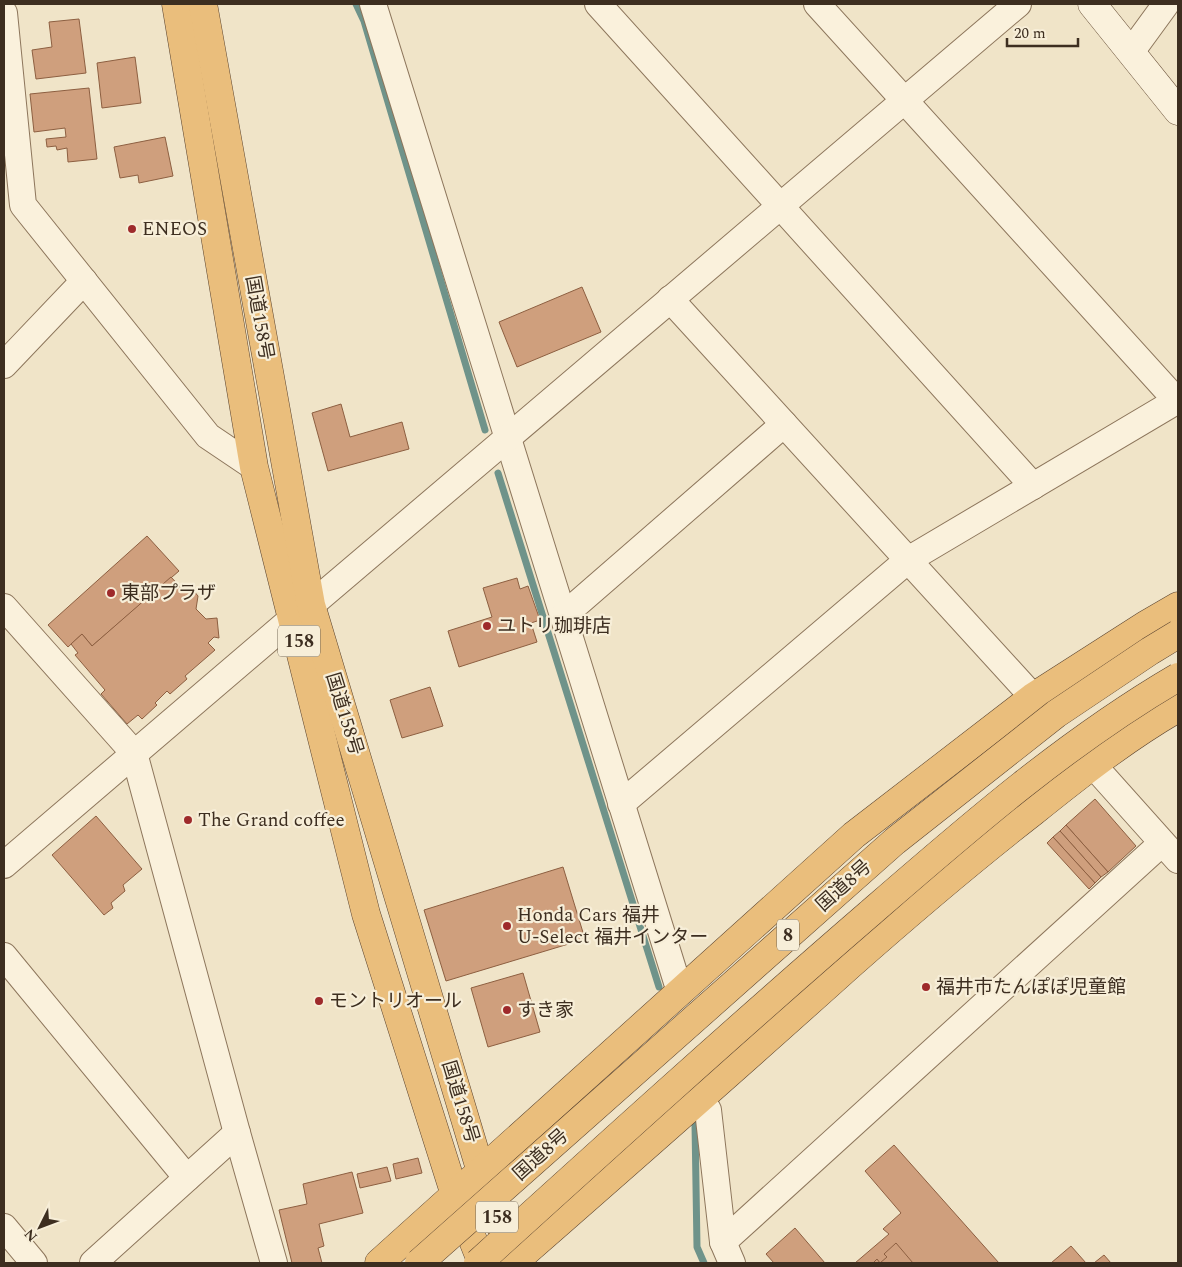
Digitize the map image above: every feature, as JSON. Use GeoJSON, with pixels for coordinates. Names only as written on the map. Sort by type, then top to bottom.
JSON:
{"type":"FeatureCollection","features":[{"type":"Feature","properties":{"kind":"highway","name":"国道158号"},"geometry":{"type":"LineString","coordinates":[[176,4],[254,467],[481,1172],[513,1263]]}},
{"type":"Feature","properties":{"kind":"highway","name":"国道158号"},"geometry":{"type":"LineString","coordinates":[[203,4],[302,612],[366,914],[455,1195],[482,1263]]}},
{"type":"Feature","properties":{"kind":"highway"},"geometry":{"type":"LineString","coordinates":[[379,1263],[854,835],[1033,697],[1178,606]]}},
{"type":"Feature","properties":{"kind":"highway","name":"国道8号"},"geometry":{"type":"LineString","coordinates":[[419,1263],[894,841],[1056,714],[1178,634]]}},
{"type":"Feature","properties":{"kind":"highway","name":"国道8号"},"geometry":{"type":"LineString","coordinates":[[478,1263],[766,1003],[912,877],[1056,757],[1097,728],[1178,677]]}},
{"type":"Feature","properties":{"kind":"highway"},"geometry":{"type":"LineString","coordinates":[[513,1263],[976,856],[1092,765],[1178,708]]}},
{"type":"Feature","properties":{"kind":"main road"},"geometry":{"type":"LineString","coordinates":[[1092,4],[1178,111]]}},
{"type":"Feature","properties":{"kind":"street"},"geometry":{"type":"LineString","coordinates":[[598,4],[1033,486]]}},
{"type":"Feature","properties":{"kind":"street"},"geometry":{"type":"LineString","coordinates":[[621,804],[908,560],[1178,401],[816,4]]}},
{"type":"Feature","properties":{"kind":"street"},"geometry":{"type":"LineString","coordinates":[[4,865],[1018,4]]}},
{"type":"Feature","properties":{"kind":"street"},"geometry":{"type":"LineString","coordinates":[[1131,52],[1166,4]]}},
{"type":"Feature","properties":{"kind":"street"},"geometry":{"type":"LineString","coordinates":[[379,5],[563,616],[680,992]]}},
{"type":"Feature","properties":{"kind":"street"},"geometry":{"type":"LineString","coordinates":[[4,13],[14,204],[84,281],[208,436],[254,467]]}},
{"type":"Feature","properties":{"kind":"street"},"geometry":{"type":"LineString","coordinates":[[4,365],[84,281]]}},
{"type":"Feature","properties":{"kind":"street"},"geometry":{"type":"LineString","coordinates":[[670,299],[1033,697]]}},
{"type":"Feature","properties":{"kind":"street"},"geometry":{"type":"LineString","coordinates":[[563,616],[784,424]]}},
{"type":"Feature","properties":{"kind":"street"},"geometry":{"type":"LineString","coordinates":[[4,607],[134,753],[237,1134],[274,1263]]}},
{"type":"Feature","properties":{"kind":"street"},"geometry":{"type":"LineString","coordinates":[[728,1252],[1170,852],[1092,765]]}},
{"type":"Feature","properties":{"kind":"street"},"geometry":{"type":"LineString","coordinates":[[4,956],[187,1178]]}},
{"type":"Feature","properties":{"kind":"street"},"geometry":{"type":"LineString","coordinates":[[701,1098],[708,1110],[728,1252]]}},
{"type":"Feature","properties":{"kind":"street"},"geometry":{"type":"LineString","coordinates":[[93,1263],[237,1134]]}},
{"type":"Feature","properties":{"kind":"street"},"geometry":{"type":"LineString","coordinates":[[4,1228],[34,1263]]}},
{"type":"Feature","properties":{"kind":"building"},"geometry":{"type":"Polygon","coordinates":[[[79,19],[86,73],[36,79],[32,50],[52,47],[49,22],[79,19]]]}},
{"type":"Feature","properties":{"kind":"building"},"geometry":{"type":"Polygon","coordinates":[[[135,57],[141,103],[102,108],[97,63],[135,57]]]}},
{"type":"Feature","properties":{"kind":"building"},"geometry":{"type":"Polygon","coordinates":[[[89,88],[97,159],[68,162],[67,148],[57,150],[56,146],[47,147],[46,139],[66,137],[65,128],[34,132],[30,94],[89,88]]]}},
{"type":"Feature","properties":{"kind":"building"},"geometry":{"type":"Polygon","coordinates":[[[165,137],[173,176],[139,183],[138,175],[120,178],[114,147],[165,137]]]}},
{"type":"Feature","properties":{"kind":"building"},"geometry":{"type":"Polygon","coordinates":[[[582,287],[601,332],[517,367],[499,322],[582,287]]]}},
{"type":"Feature","properties":{"kind":"building"},"geometry":{"type":"Polygon","coordinates":[[[341,404],[350,437],[402,422],[409,449],[328,471],[312,413],[341,404]]]}},
{"type":"Feature","properties":{"kind":"building"},"geometry":{"type":"Polygon","coordinates":[[[147,536],[179,571],[92,646],[82,634],[68,647],[48,625],[147,536]]]}},
{"type":"Feature","properties":{"kind":"building"},"geometry":{"type":"Polygon","coordinates":[[[171,577],[183,590],[193,590],[198,596],[196,609],[206,619],[217,618],[219,638],[214,637],[208,643],[215,650],[185,676],[187,679],[170,694],[167,691],[155,703],[157,705],[142,719],[138,715],[127,724],[101,694],[105,690],[75,655],[78,653],[71,644],[82,634],[92,646],[171,577]]]}},
{"type":"Feature","properties":{"kind":"building"},"geometry":{"type":"Polygon","coordinates":[[[517,578],[520,589],[528,586],[540,620],[531,623],[537,642],[459,667],[448,631],[492,617],[483,588],[517,578]]]}},
{"type":"Feature","properties":{"kind":"building"},"geometry":{"type":"Polygon","coordinates":[[[430,687],[443,726],[402,738],[390,700],[430,687]]]}},
{"type":"Feature","properties":{"kind":"building"},"geometry":{"type":"Polygon","coordinates":[[[1095,799],[1136,846],[1108,872],[1066,825],[1095,799]]]}},
{"type":"Feature","properties":{"kind":"building"},"geometry":{"type":"Polygon","coordinates":[[[96,816],[142,869],[123,885],[125,891],[111,903],[113,908],[104,915],[52,855],[96,816]]]}},
{"type":"Feature","properties":{"kind":"building"},"geometry":{"type":"Polygon","coordinates":[[[1066,825],[1108,872],[1101,877],[1060,831],[1066,825]]]}},
{"type":"Feature","properties":{"kind":"building"},"geometry":{"type":"Polygon","coordinates":[[[1060,831],[1101,877],[1095,883],[1053,837],[1060,831]]]}},
{"type":"Feature","properties":{"kind":"building"},"geometry":{"type":"Polygon","coordinates":[[[1053,837],[1095,883],[1089,889],[1047,843],[1053,837]]]}},
{"type":"Feature","properties":{"kind":"building"},"geometry":{"type":"Polygon","coordinates":[[[563,867],[585,939],[446,981],[424,910],[563,867]]]}},
{"type":"Feature","properties":{"kind":"building"},"geometry":{"type":"Polygon","coordinates":[[[523,973],[540,1032],[488,1047],[471,988],[523,973]]]}},
{"type":"Feature","properties":{"kind":"building"},"geometry":{"type":"Polygon","coordinates":[[[894,1145],[999,1263],[855,1263],[889,1234],[883,1229],[901,1213],[865,1171],[894,1145]]]}},
{"type":"Feature","properties":{"kind":"building"},"geometry":{"type":"Polygon","coordinates":[[[418,1158],[422,1173],[396,1179],[393,1164],[418,1158]]]}},
{"type":"Feature","properties":{"kind":"building"},"geometry":{"type":"Polygon","coordinates":[[[387,1167],[391,1181],[360,1188],[357,1174],[387,1167]]]}},
{"type":"Feature","properties":{"kind":"building"},"geometry":{"type":"Polygon","coordinates":[[[352,1172],[363,1213],[319,1224],[324,1246],[318,1248],[322,1263],[292,1263],[279,1210],[307,1204],[303,1184],[352,1172]]]}},
{"type":"Feature","properties":{"kind":"building"},"geometry":{"type":"Polygon","coordinates":[[[795,1228],[825,1263],[774,1263],[766,1254],[795,1228]]]}},
{"type":"Feature","properties":{"kind":"building"},"geometry":{"type":"Polygon","coordinates":[[[896,1243],[913,1263],[880,1263],[887,1257],[884,1254],[896,1243]]]}},
{"type":"Feature","properties":{"kind":"building"},"geometry":{"type":"Polygon","coordinates":[[[1071,1246],[1086,1263],[1051,1263],[1071,1246]]]}},
{"type":"Feature","properties":{"kind":"building"},"geometry":{"type":"Polygon","coordinates":[[[1104,1255],[1111,1263],[1094,1263],[1104,1255]]]}},
{"type":"Feature","properties":{"kind":"waterway"},"geometry":{"type":"LineString","coordinates":[[356,4],[364,21],[485,430]]}},
{"type":"Feature","properties":{"kind":"waterway"},"geometry":{"type":"LineString","coordinates":[[498,473],[659,987]]}},
{"type":"Feature","properties":{"kind":"waterway"},"geometry":{"type":"LineString","coordinates":[[695,1124],[697,1247],[704,1263]]}},
{"type":"Feature","properties":{"kind":"place","name":"ENEOS"},"geometry":{"type":"Point","coordinates":[132,229]}},
{"type":"Feature","properties":{"kind":"place","name":"東部プラザ"},"geometry":{"type":"Point","coordinates":[111,593]}},
{"type":"Feature","properties":{"kind":"place","name":"ユトリ珈琲店"},"geometry":{"type":"Point","coordinates":[487,626]}},
{"type":"Feature","properties":{"kind":"place","name":"The Grand coffee"},"geometry":{"type":"Point","coordinates":[188,820]}},
{"type":"Feature","properties":{"kind":"place","name":"Honda Cars 福井 U-Select 福井インター"},"geometry":{"type":"Point","coordinates":[507,926]}},
{"type":"Feature","properties":{"kind":"place","name":"福井市たんぽぽ児童館"},"geometry":{"type":"Point","coordinates":[926,987]}},
{"type":"Feature","properties":{"kind":"place","name":"モントリオール"},"geometry":{"type":"Point","coordinates":[319,1001]}},
{"type":"Feature","properties":{"kind":"place","name":"すき家"},"geometry":{"type":"Point","coordinates":[507,1010]}}]}
